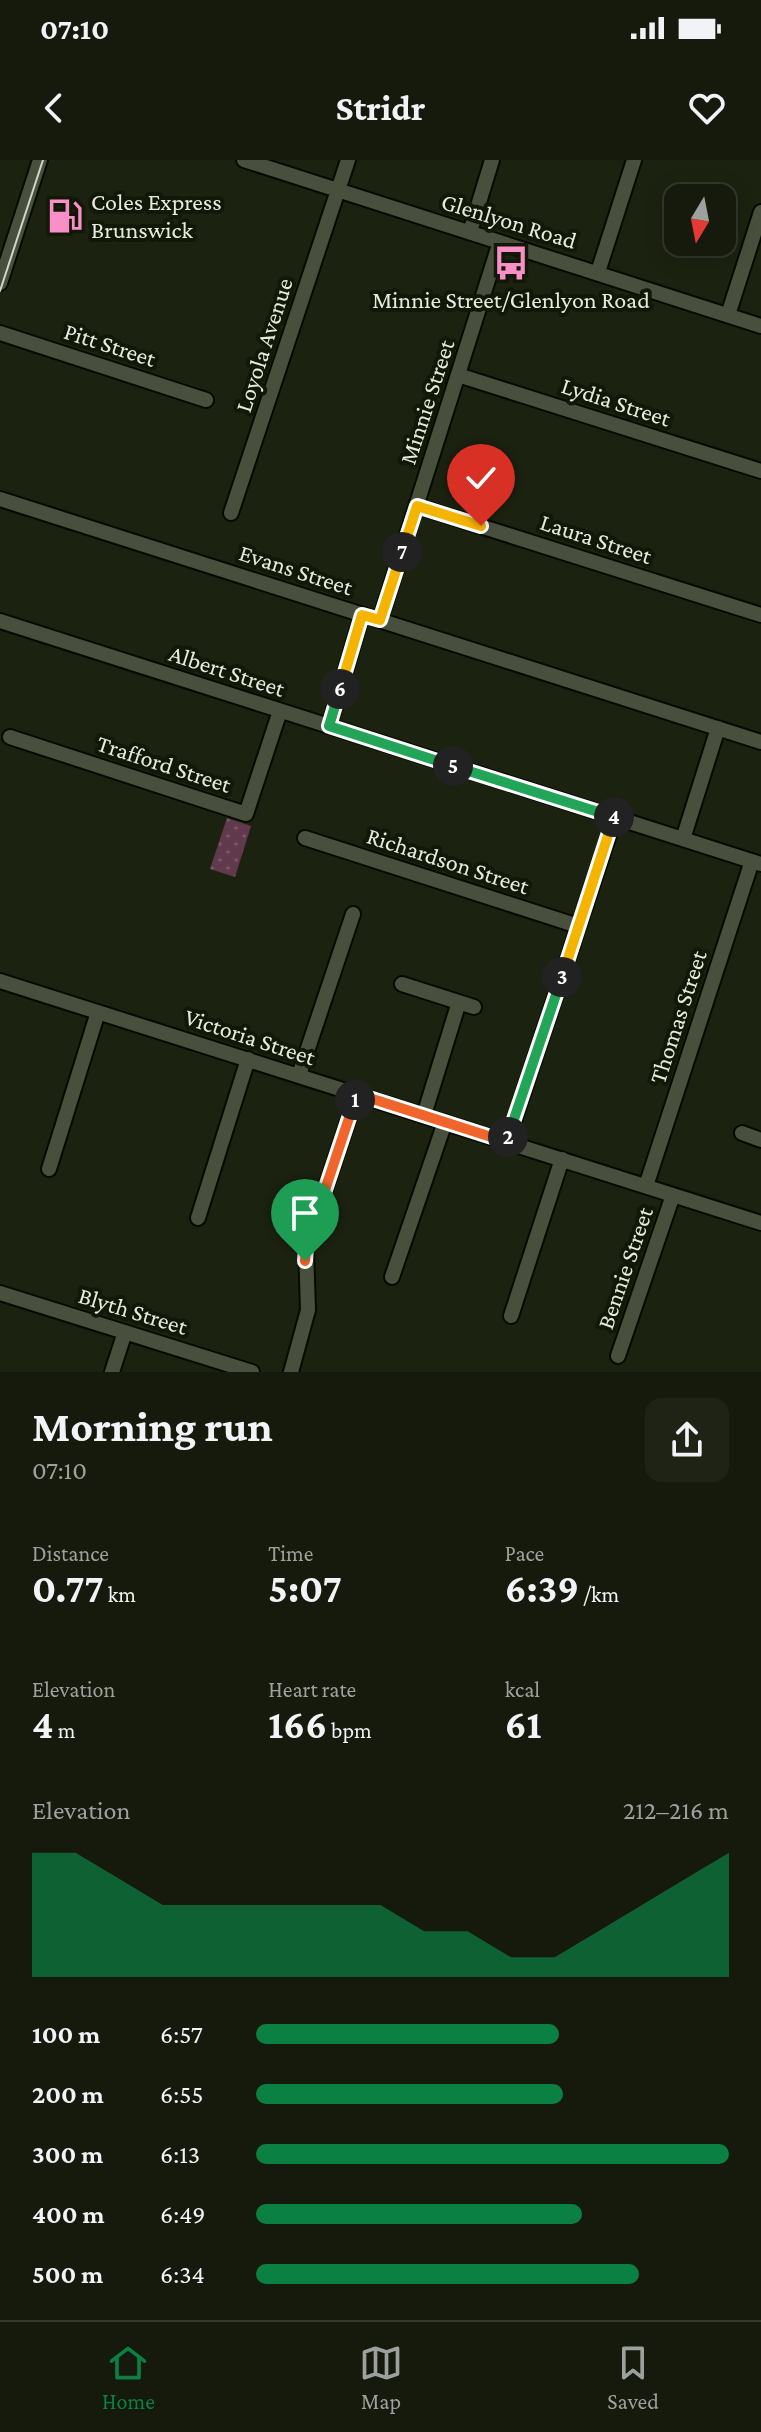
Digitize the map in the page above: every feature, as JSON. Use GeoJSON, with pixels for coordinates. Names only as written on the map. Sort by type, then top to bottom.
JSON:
{"type":"FeatureCollection","features":[{"type":"Feature","properties":{"kind":"street"},"geometry":{"type":"LineString","coordinates":[[0,283],[40,160]]}},
{"type":"Feature","properties":{"kind":"street","name":"Glenlyon Road"},"geometry":{"type":"LineString","coordinates":[[244,160],[761,326]]}},
{"type":"Feature","properties":{"kind":"street","name":"Loyola Avenue"},"geometry":{"type":"LineString","coordinates":[[231,513],[348,160]]}},
{"type":"Feature","properties":{"kind":"street"},"geometry":{"type":"LineString","coordinates":[[470,232],[492,160]]}},
{"type":"Feature","properties":{"kind":"street"},"geometry":{"type":"LineString","coordinates":[[598,272],[634,160]]}},
{"type":"Feature","properties":{"kind":"street"},"geometry":{"type":"LineString","coordinates":[[728,315],[761,212]]}},
{"type":"Feature","properties":{"kind":"street"},"geometry":{"type":"LineString","coordinates":[[0,232],[15,237]]}},
{"type":"Feature","properties":{"kind":"street","name":"Minnie Street"},"geometry":{"type":"LineString","coordinates":[[380,620],[500,242]]}},
{"type":"Feature","properties":{"kind":"street","name":"Pitt Street"},"geometry":{"type":"LineString","coordinates":[[0,333],[206,400]]}},
{"type":"Feature","properties":{"kind":"street","name":"Lydia Street"},"geometry":{"type":"LineString","coordinates":[[458,375],[761,471]]}},
{"type":"Feature","properties":{"kind":"street","name":"Evans Street"},"geometry":{"type":"LineString","coordinates":[[0,499],[761,742]]}},
{"type":"Feature","properties":{"kind":"street","name":"Laura Street"},"geometry":{"type":"LineString","coordinates":[[417,506],[761,615]]}},
{"type":"Feature","properties":{"kind":"street"},"geometry":{"type":"LineString","coordinates":[[329,726],[362,615]]}},
{"type":"Feature","properties":{"kind":"street","name":"Albert Street"},"geometry":{"type":"LineString","coordinates":[[0,621],[756,862]]}},
{"type":"Feature","properties":{"kind":"street","name":"Trafford Street"},"geometry":{"type":"LineString","coordinates":[[10,737],[246,814],[280,711]]}},
{"type":"Feature","properties":{"kind":"street"},"geometry":{"type":"LineString","coordinates":[[683,839],[718,728]]}},
{"type":"Feature","properties":{"kind":"street"},"geometry":{"type":"LineString","coordinates":[[507,1142],[615,817]]}},
{"type":"Feature","properties":{"kind":"street","name":"Richardson Street"},"geometry":{"type":"LineString","coordinates":[[305,838],[578,926]]}},
{"type":"Feature","properties":{"kind":"street","name":"Thomas Street"},"geometry":{"type":"LineString","coordinates":[[646,1186],[756,862]]}},
{"type":"Feature","properties":{"kind":"street"},"geometry":{"type":"LineString","coordinates":[[299,1075],[353,914]]}},
{"type":"Feature","properties":{"kind":"street","name":"Victoria Street"},"geometry":{"type":"LineString","coordinates":[[0,981],[761,1223]]}},
{"type":"Feature","properties":{"kind":"street"},"geometry":{"type":"LineString","coordinates":[[402,984],[474,1007]]}},
{"type":"Feature","properties":{"kind":"street"},"geometry":{"type":"LineString","coordinates":[[424,1115],[459,1002]]}},
{"type":"Feature","properties":{"kind":"street"},"geometry":{"type":"LineString","coordinates":[[49,1169],[98,1012]]}},
{"type":"Feature","properties":{"kind":"street"},"geometry":{"type":"LineString","coordinates":[[198,1218],[248,1059]]}},
{"type":"Feature","properties":{"kind":"street"},"geometry":{"type":"LineString","coordinates":[[291,1372],[308,1310],[306,1247],[357,1094]]}},
{"type":"Feature","properties":{"kind":"street"},"geometry":{"type":"LineString","coordinates":[[392,1277],[445,1122]]}},
{"type":"Feature","properties":{"kind":"street"},"geometry":{"type":"LineString","coordinates":[[742,1133],[761,1140]]}},
{"type":"Feature","properties":{"kind":"street"},"geometry":{"type":"LineString","coordinates":[[511,1316],[562,1159]]}},
{"type":"Feature","properties":{"kind":"street","name":"Bennie Street"},"geometry":{"type":"LineString","coordinates":[[618,1356],[673,1195]]}},
{"type":"Feature","properties":{"kind":"street","name":"Blyth Street"},"geometry":{"type":"LineString","coordinates":[[0,1293],[250,1372]]}},
{"type":"Feature","properties":{"kind":"street"},"geometry":{"type":"LineString","coordinates":[[112,1372],[125,1332]]}},
{"type":"Feature","properties":{"kind":"shaded area"},"geometry":{"type":"Polygon","coordinates":[[[227,818],[251,826],[235,877],[210,869],[227,818]]]}},
{"type":"Feature","properties":{"kind":"tram line"},"geometry":{"type":"LineString","coordinates":[[0,291],[43,160]]}},
{"type":"Feature","properties":{"kind":"place","name":"Coles Express Brunswick"},"geometry":{"type":"Point","coordinates":[65,216]}},
{"type":"Feature","properties":{"kind":"place","name":"Minnie Street/Glenlyon Road"},"geometry":{"type":"Point","coordinates":[511,263]}},
{"type":"Feature","properties":{"kind":"route"},"geometry":{"type":"LineString","coordinates":[[305,1261],[306,1247],[357,1094],[507,1142],[615,817],[329,726],[362,615],[380,620],[417,506],[481,526]]}}]}
